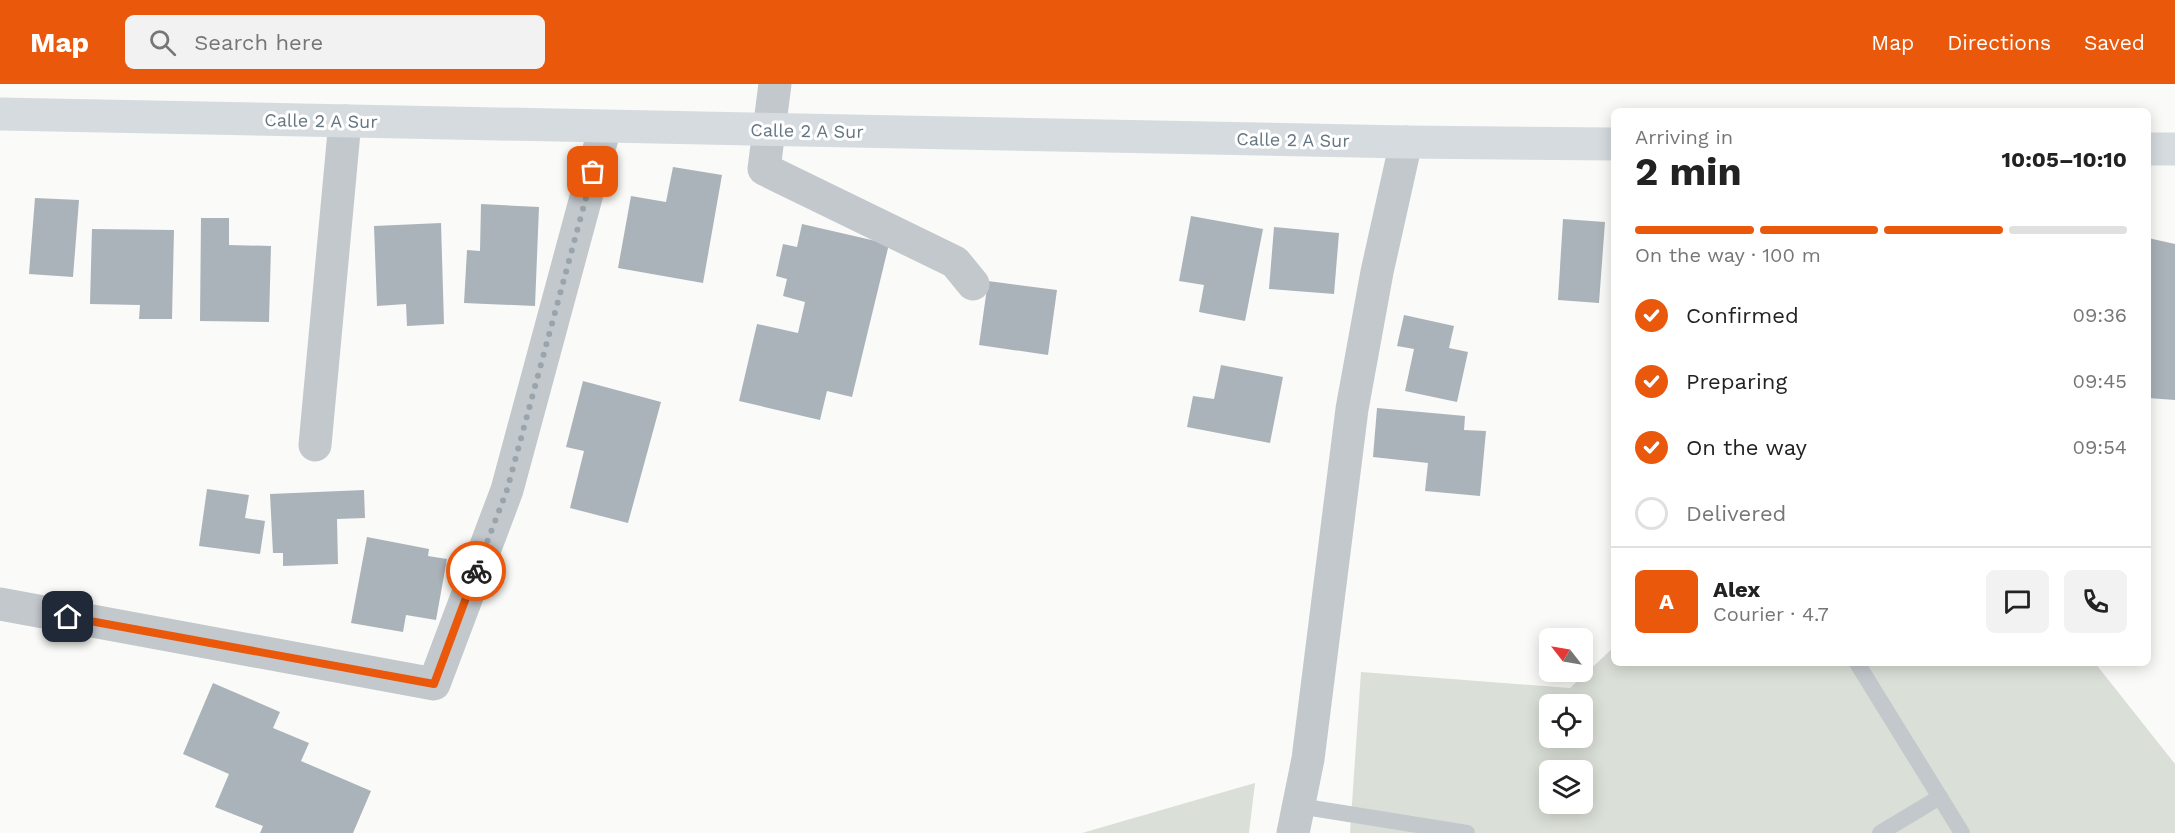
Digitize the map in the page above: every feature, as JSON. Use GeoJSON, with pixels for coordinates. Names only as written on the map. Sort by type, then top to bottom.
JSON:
{"type":"FeatureCollection","features":[{"type":"Feature","properties":{"kind":"main road","name":"Calle 2 A Sur"},"geometry":{"type":"LineString","coordinates":[[0,114],[1406,142],[1611,144]]}},
{"type":"Feature","properties":{"kind":"main road"},"geometry":{"type":"LineString","coordinates":[[2151,149],[2175,149]]}},
{"type":"Feature","properties":{"kind":"street"},"geometry":{"type":"LineString","coordinates":[[775,84],[764,169],[955,262],[973,284]]}},
{"type":"Feature","properties":{"kind":"street"},"geometry":{"type":"LineString","coordinates":[[315,445],[345,121]]}},
{"type":"Feature","properties":{"kind":"street"},"geometry":{"type":"LineString","coordinates":[[0,604],[434,684],[507,490],[605,127]]}},
{"type":"Feature","properties":{"kind":"street"},"geometry":{"type":"LineString","coordinates":[[1296,819],[1308,759],[1352,409],[1377,272],[1406,142]]}},
{"type":"Feature","properties":{"kind":"lane"},"geometry":{"type":"LineString","coordinates":[[1859,666],[1962,833]]}},
{"type":"Feature","properties":{"kind":"lane"},"geometry":{"type":"LineString","coordinates":[[1880,833],[1940,797]]}},
{"type":"Feature","properties":{"kind":"lane"},"geometry":{"type":"LineString","coordinates":[[1296,819],[1467,833]]}},
{"type":"Feature","properties":{"kind":"shaded area"},"geometry":{"type":"Polygon","coordinates":[[[1611,650],[1611,666],[2097,666],[2175,764],[2175,833],[1350,833],[1361,672],[1570,688],[1576,682],[1593,682],[1593,667],[1611,650]]]}},
{"type":"Feature","properties":{"kind":"shaded area"},"geometry":{"type":"Polygon","coordinates":[[[1255,783],[1249,833],[1082,833],[1255,783]]]}},
{"type":"Feature","properties":{"kind":"building"},"geometry":{"type":"Polygon","coordinates":[[[673,167],[722,175],[703,283],[618,268],[631,196],[666,202],[673,167]]]}},
{"type":"Feature","properties":{"kind":"building"},"geometry":{"type":"Polygon","coordinates":[[[35,198],[79,200],[73,277],[29,274],[35,198]]]}},
{"type":"Feature","properties":{"kind":"building"},"geometry":{"type":"Polygon","coordinates":[[[481,204],[539,207],[535,306],[464,303],[467,250],[480,251],[481,204]]]}},
{"type":"Feature","properties":{"kind":"building"},"geometry":{"type":"Polygon","coordinates":[[[1191,216],[1263,229],[1245,321],[1199,312],[1204,285],[1179,281],[1191,216]]]}},
{"type":"Feature","properties":{"kind":"building"},"geometry":{"type":"Polygon","coordinates":[[[201,218],[229,218],[229,245],[271,246],[269,322],[200,321],[201,218]]]}},
{"type":"Feature","properties":{"kind":"building"},"geometry":{"type":"Polygon","coordinates":[[[1563,219],[1605,222],[1599,303],[1558,300],[1563,219]]]}},
{"type":"Feature","properties":{"kind":"building"},"geometry":{"type":"Polygon","coordinates":[[[441,223],[444,324],[407,326],[406,304],[377,306],[374,226],[441,223]]]}},
{"type":"Feature","properties":{"kind":"building"},"geometry":{"type":"Polygon","coordinates":[[[802,224],[889,244],[852,397],[827,391],[820,420],[739,401],[757,324],[798,333],[805,302],[783,296],[787,279],[776,276],[783,244],[797,247],[802,224]]]}},
{"type":"Feature","properties":{"kind":"building"},"geometry":{"type":"Polygon","coordinates":[[[1274,227],[1339,233],[1334,294],[1269,289],[1274,227]]]}},
{"type":"Feature","properties":{"kind":"building"},"geometry":{"type":"Polygon","coordinates":[[[92,229],[174,230],[172,319],[139,319],[140,305],[90,304],[92,229]]]}},
{"type":"Feature","properties":{"kind":"building"},"geometry":{"type":"Polygon","coordinates":[[[2151,239],[2175,244],[2175,400],[2151,398],[2151,239]]]}},
{"type":"Feature","properties":{"kind":"building"},"geometry":{"type":"Polygon","coordinates":[[[988,281],[1057,290],[1048,355],[979,345],[988,281]]]}},
{"type":"Feature","properties":{"kind":"building"},"geometry":{"type":"Polygon","coordinates":[[[1404,315],[1454,326],[1449,348],[1468,352],[1457,402],[1405,391],[1414,349],[1397,346],[1404,315]]]}},
{"type":"Feature","properties":{"kind":"building"},"geometry":{"type":"Polygon","coordinates":[[[1221,365],[1283,377],[1270,443],[1187,427],[1193,396],[1214,399],[1221,365]]]}},
{"type":"Feature","properties":{"kind":"building"},"geometry":{"type":"Polygon","coordinates":[[[583,381],[661,402],[628,523],[570,508],[584,451],[566,447],[583,381]]]}},
{"type":"Feature","properties":{"kind":"building"},"geometry":{"type":"Polygon","coordinates":[[[1377,408],[1465,416],[1464,430],[1486,431],[1480,496],[1425,491],[1428,463],[1373,457],[1377,408]]]}},
{"type":"Feature","properties":{"kind":"building"},"geometry":{"type":"Polygon","coordinates":[[[207,489],[249,495],[245,518],[265,521],[260,554],[199,546],[207,489]]]}},
{"type":"Feature","properties":{"kind":"building"},"geometry":{"type":"Polygon","coordinates":[[[364,490],[365,518],[337,519],[338,564],[283,566],[283,553],[273,553],[270,494],[364,490]]]}},
{"type":"Feature","properties":{"kind":"building"},"geometry":{"type":"Polygon","coordinates":[[[367,537],[429,549],[428,556],[447,559],[436,620],[406,615],[403,632],[351,623],[367,537]]]}},
{"type":"Feature","properties":{"kind":"building"},"geometry":{"type":"Polygon","coordinates":[[[213,683],[280,712],[273,728],[309,743],[301,761],[371,791],[353,833],[260,833],[263,826],[215,807],[229,774],[183,754],[213,683]]]}},
{"type":"Feature","properties":{"kind":"way so far"},"geometry":{"type":"LineString","coordinates":[[476,571],[507,490],[593,172]]}},
{"type":"Feature","properties":{"kind":"route"},"geometry":{"type":"LineString","coordinates":[[68,617],[434,684],[476,571]]}}]}
